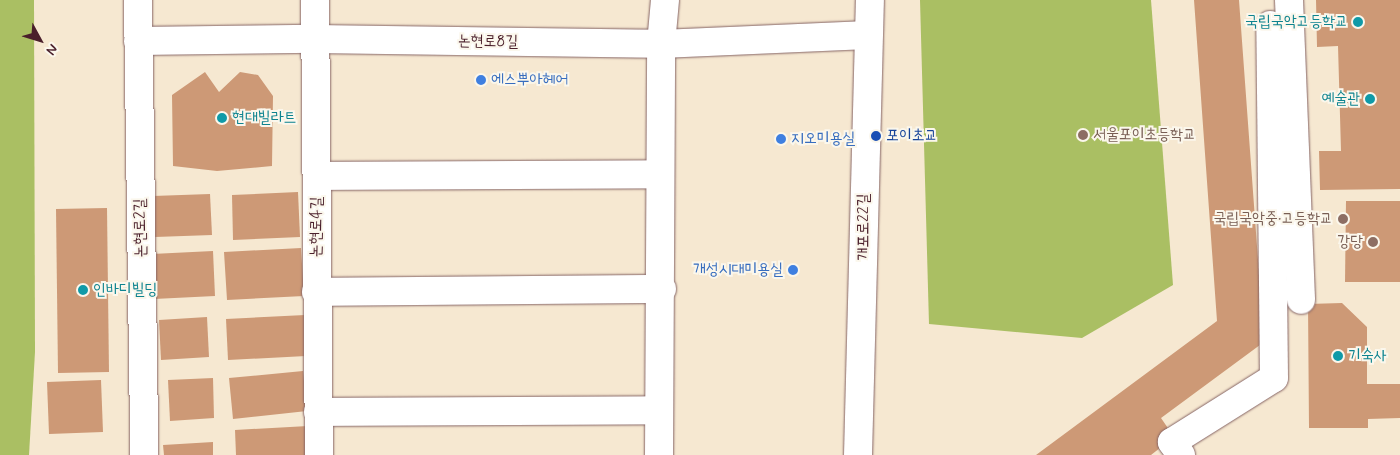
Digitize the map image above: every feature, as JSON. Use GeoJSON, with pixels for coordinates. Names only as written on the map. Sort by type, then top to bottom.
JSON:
{"type":"FeatureCollection","features":[{"type":"Feature","properties":{"kind":"street","name":"논현로2길"},"geometry":{"type":"LineString","coordinates":[[138,0],[144,455]]}},
{"type":"Feature","properties":{"kind":"street","name":"논현로4길"},"geometry":{"type":"LineString","coordinates":[[315,0],[314,39],[318,176],[316,292],[319,455]]}},
{"type":"Feature","properties":{"kind":"street"},"geometry":{"type":"LineString","coordinates":[[659,455],[658,410],[662,289],[660,174],[661,44],[665,0]]}},
{"type":"Feature","properties":{"kind":"street","name":"개포로22길"},"geometry":{"type":"LineString","coordinates":[[858,455],[870,0]]}},
{"type":"Feature","properties":{"kind":"street"},"geometry":{"type":"LineString","coordinates":[[1289,0],[1301,300]]}},
{"type":"Feature","properties":{"kind":"street"},"geometry":{"type":"LineString","coordinates":[[1181,455],[1172,442],[1274,378],[1270,25]]}},
{"type":"Feature","properties":{"kind":"street","name":"논현로8길"},"geometry":{"type":"LineString","coordinates":[[138,41],[314,39],[661,44],[868,35]]}},
{"type":"Feature","properties":{"kind":"street"},"geometry":{"type":"LineString","coordinates":[[318,176],[660,174]]}},
{"type":"Feature","properties":{"kind":"street"},"geometry":{"type":"LineString","coordinates":[[316,292],[662,289]]}},
{"type":"Feature","properties":{"kind":"street"},"geometry":{"type":"LineString","coordinates":[[318,412],[658,410]]}},
{"type":"Feature","properties":{"kind":"green space"},"geometry":{"type":"Polygon","coordinates":[[[0,0],[34,0],[35,352],[29,455],[0,455],[0,0]]]}},
{"type":"Feature","properties":{"kind":"green space"},"geometry":{"type":"Polygon","coordinates":[[[920,0],[1151,0],[1173,285],[1082,338],[929,324],[920,0]]]}},
{"type":"Feature","properties":{"kind":"building"},"geometry":{"type":"Polygon","coordinates":[[[1194,0],[1239,0],[1264,342],[1161,418],[1174,437],[1151,455],[1036,455],[1217,321],[1194,0]]]}},
{"type":"Feature","properties":{"kind":"building","name":"예술관"},"geometry":{"type":"Polygon","coordinates":[[[1316,0],[1400,0],[1400,189],[1320,190],[1319,151],[1341,151],[1338,46],[1317,47],[1316,0]]]}},
{"type":"Feature","properties":{"kind":"building","name":"현대빌라트"},"geometry":{"type":"Polygon","coordinates":[[[205,72],[219,92],[240,72],[258,75],[273,96],[272,166],[217,171],[173,166],[172,95],[205,72]]]}},
{"type":"Feature","properties":{"kind":"building"},"geometry":{"type":"Polygon","coordinates":[[[298,192],[300,237],[233,240],[232,195],[298,192]]]}},
{"type":"Feature","properties":{"kind":"building"},"geometry":{"type":"Polygon","coordinates":[[[210,194],[212,235],[155,237],[153,196],[210,194]]]}},
{"type":"Feature","properties":{"kind":"building","name":"강당"},"geometry":{"type":"Polygon","coordinates":[[[1346,201],[1400,201],[1400,282],[1345,282],[1346,201]]]}},
{"type":"Feature","properties":{"kind":"building","name":"인바디빌딩"},"geometry":{"type":"Polygon","coordinates":[[[107,208],[109,372],[58,373],[56,209],[107,208]]]}},
{"type":"Feature","properties":{"kind":"building"},"geometry":{"type":"Polygon","coordinates":[[[301,248],[304,296],[227,300],[224,252],[301,248]]]}},
{"type":"Feature","properties":{"kind":"building"},"geometry":{"type":"Polygon","coordinates":[[[213,251],[215,296],[154,299],[152,254],[213,251]]]}},
{"type":"Feature","properties":{"kind":"building","name":"기숙사"},"geometry":{"type":"Polygon","coordinates":[[[1342,303],[1367,327],[1367,384],[1400,384],[1400,418],[1368,419],[1368,428],[1309,428],[1308,304],[1342,303]]]}},
{"type":"Feature","properties":{"kind":"building"},"geometry":{"type":"Polygon","coordinates":[[[305,315],[306,356],[228,360],[226,319],[305,315]]]}},
{"type":"Feature","properties":{"kind":"building"},"geometry":{"type":"Polygon","coordinates":[[[207,317],[209,357],[161,360],[159,320],[207,317]]]}},
{"type":"Feature","properties":{"kind":"building"},"geometry":{"type":"Polygon","coordinates":[[[303,371],[307,411],[233,419],[229,378],[303,371]]]}},
{"type":"Feature","properties":{"kind":"building"},"geometry":{"type":"Polygon","coordinates":[[[213,378],[214,418],[170,421],[168,380],[213,378]]]}},
{"type":"Feature","properties":{"kind":"building"},"geometry":{"type":"Polygon","coordinates":[[[101,380],[103,432],[49,434],[47,382],[101,380]]]}},
{"type":"Feature","properties":{"kind":"building"},"geometry":{"type":"Polygon","coordinates":[[[308,426],[309,455],[236,455],[235,430],[308,426]]]}},
{"type":"Feature","properties":{"kind":"building"},"geometry":{"type":"Polygon","coordinates":[[[213,442],[213,455],[164,455],[163,445],[213,442]]]}},
{"type":"Feature","properties":{"kind":"place","name":"국립국악고등학교"},"geometry":{"type":"Point","coordinates":[1358,22]}},
{"type":"Feature","properties":{"kind":"place","name":"에스뿌아헤어"},"geometry":{"type":"Point","coordinates":[481,80]}},
{"type":"Feature","properties":{"kind":"place","name":"예술관"},"geometry":{"type":"Point","coordinates":[1370,99]}},
{"type":"Feature","properties":{"kind":"place","name":"현대빌라트"},"geometry":{"type":"Point","coordinates":[222,118]}},
{"type":"Feature","properties":{"kind":"place","name":"서울포이초등학교"},"geometry":{"type":"Point","coordinates":[1083,135]}},
{"type":"Feature","properties":{"kind":"place","name":"포이초교"},"geometry":{"type":"Point","coordinates":[876,136]}},
{"type":"Feature","properties":{"kind":"place","name":"지오미용실"},"geometry":{"type":"Point","coordinates":[781,139]}},
{"type":"Feature","properties":{"kind":"place","name":"국립국악중·고등학교"},"geometry":{"type":"Point","coordinates":[1343,219]}},
{"type":"Feature","properties":{"kind":"place","name":"강당"},"geometry":{"type":"Point","coordinates":[1373,242]}},
{"type":"Feature","properties":{"kind":"place","name":"개성시대미용실"},"geometry":{"type":"Point","coordinates":[793,270]}},
{"type":"Feature","properties":{"kind":"place","name":"인바디빌딩"},"geometry":{"type":"Point","coordinates":[83,290]}},
{"type":"Feature","properties":{"kind":"place","name":"기숙사"},"geometry":{"type":"Point","coordinates":[1338,356]}}]}
